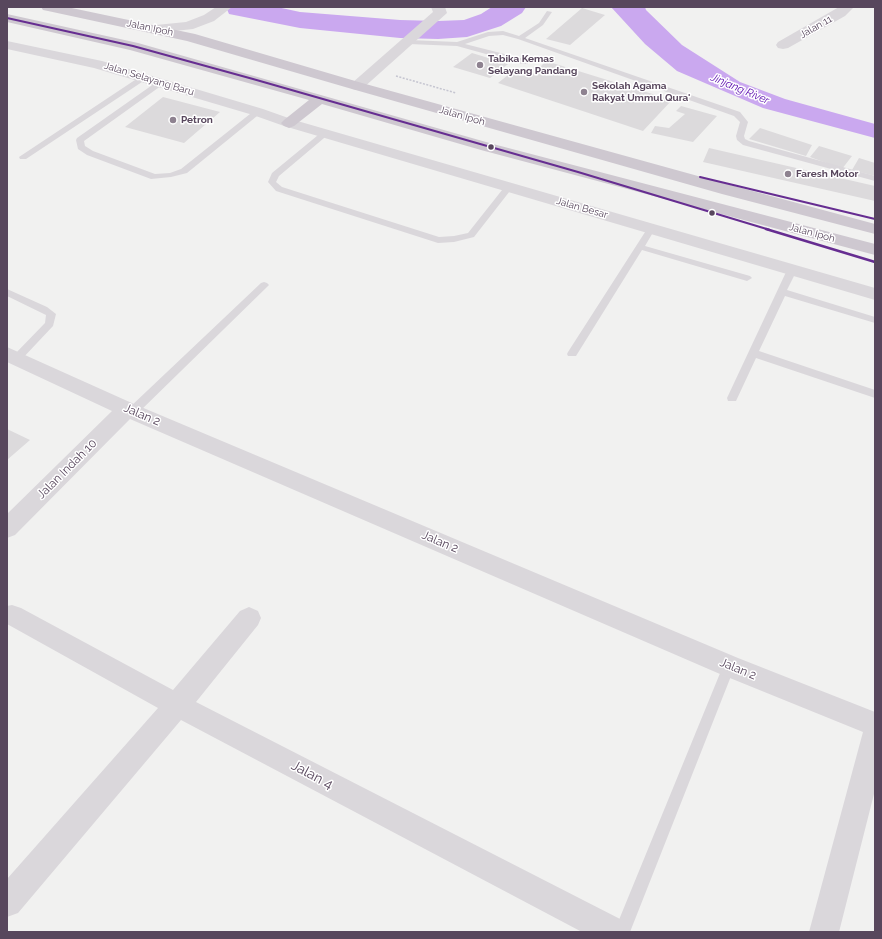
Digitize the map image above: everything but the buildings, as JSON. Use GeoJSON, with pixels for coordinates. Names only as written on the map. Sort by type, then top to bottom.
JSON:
{"type":"FeatureCollection","features":[{"type":"Feature","properties":{"kind":"highway","name":"Jalan Ipoh"},"geometry":{"type":"LineString","coordinates":[[48,7],[64,8],[212,43],[357,86],[728,190],[875,229]]}},
{"type":"Feature","properties":{"kind":"highway","name":"Jalan Ipoh"},"geometry":{"type":"LineString","coordinates":[[7,18],[132,46],[253,79],[487,148],[875,250]]}},
{"type":"Feature","properties":{"kind":"highway"},"geometry":{"type":"LineString","coordinates":[[7,29],[253,79]]}},
{"type":"Feature","properties":{"kind":"highway"},"geometry":{"type":"LineString","coordinates":[[289,123],[319,99]]}},
{"type":"Feature","properties":{"kind":"highway"},"geometry":{"type":"LineString","coordinates":[[546,139],[875,219]]}},
{"type":"Feature","properties":{"kind":"highway"},"geometry":{"type":"LineString","coordinates":[[578,172],[875,262]]}},
{"type":"Feature","properties":{"kind":"street"},"geometry":{"type":"LineString","coordinates":[[156,29],[188,26],[209,18],[225,7]]}},
{"type":"Feature","properties":{"kind":"street","name":"Jalan 11"},"geometry":{"type":"LineString","coordinates":[[783,45],[840,13],[847,7]]}},
{"type":"Feature","properties":{"kind":"street"},"geometry":{"type":"LineString","coordinates":[[357,86],[411,40],[439,10]]}},
{"type":"Feature","properties":{"kind":"street"},"geometry":{"type":"LineString","coordinates":[[209,18],[206,28],[206,37],[212,43]]}},
{"type":"Feature","properties":{"kind":"street","name":"Jalan Selayang Baru"},"geometry":{"type":"LineString","coordinates":[[11,48],[97,64],[258,112],[289,123]]}},
{"type":"Feature","properties":{"kind":"street","name":"Jalan Besar"},"geometry":{"type":"LineString","coordinates":[[289,123],[875,294]]}},
{"type":"Feature","properties":{"kind":"street","name":"Jalan 2"},"geometry":{"type":"LineString","coordinates":[[12,356],[130,410],[729,666],[875,724]]}},
{"type":"Feature","properties":{"kind":"street","name":"Jalan Indah 10"},"geometry":{"type":"LineString","coordinates":[[7,529],[130,410]]}},
{"type":"Feature","properties":{"kind":"street","name":"Jalan 4"},"geometry":{"type":"LineString","coordinates":[[12,615],[177,705],[613,932]]}},
{"type":"Feature","properties":{"kind":"street"},"geometry":{"type":"LineString","coordinates":[[7,902],[177,705],[249,618]]}},
{"type":"Feature","properties":{"kind":"street"},"geometry":{"type":"LineString","coordinates":[[824,932],[875,736]]}},
{"type":"Feature","properties":{"kind":"lane"},"geometry":{"type":"LineString","coordinates":[[520,38],[541,24],[549,12]]}},
{"type":"Feature","properties":{"kind":"lane"},"geometry":{"type":"LineString","coordinates":[[457,44],[488,34],[503,33],[520,38],[737,114],[744,122],[740,136],[741,140],[746,143],[875,180]]}},
{"type":"Feature","properties":{"kind":"lane"},"geometry":{"type":"LineString","coordinates":[[411,40],[457,44],[525,62]]}},
{"type":"Feature","properties":{"kind":"lane"},"geometry":{"type":"LineString","coordinates":[[23,157],[144,78]]}},
{"type":"Feature","properties":{"kind":"lane"},"geometry":{"type":"LineString","coordinates":[[161,83],[80,140],[81,147],[90,153],[154,177],[171,175],[184,171],[258,112]]}},
{"type":"Feature","properties":{"kind":"lane"},"geometry":{"type":"LineString","coordinates":[[326,133],[275,175],[272,182],[279,189],[438,240],[454,239],[471,235],[509,187]]}},
{"type":"Feature","properties":{"kind":"lane"},"geometry":{"type":"LineString","coordinates":[[572,354],[652,229]]}},
{"type":"Feature","properties":{"kind":"lane"},"geometry":{"type":"LineString","coordinates":[[640,247],[747,278]]}},
{"type":"Feature","properties":{"kind":"lane"},"geometry":{"type":"LineString","coordinates":[[732,398],[792,270]]}},
{"type":"Feature","properties":{"kind":"lane"},"geometry":{"type":"LineString","coordinates":[[130,410],[264,285]]}},
{"type":"Feature","properties":{"kind":"lane"},"geometry":{"type":"LineString","coordinates":[[7,292],[44,308],[51,314],[50,324],[12,356]]}},
{"type":"Feature","properties":{"kind":"lane"},"geometry":{"type":"LineString","coordinates":[[782,292],[875,320]]}},
{"type":"Feature","properties":{"kind":"lane"},"geometry":{"type":"LineString","coordinates":[[753,353],[875,394]]}},
{"type":"Feature","properties":{"kind":"lane"},"geometry":{"type":"LineString","coordinates":[[622,932],[729,666]]}},
{"type":"Feature","properties":{"kind":"path"},"geometry":{"type":"LineString","coordinates":[[374,71],[427,84]]}},
{"type":"Feature","properties":{"kind":"water","name":"Jinjang River"},"geometry":{"type":"Polygon","coordinates":[[[611,7],[645,7],[646,10],[682,45],[740,82],[785,99],[875,124],[875,138],[763,108],[677,71],[645,44],[611,7]]]}},
{"type":"Feature","properties":{"kind":"waterway"},"geometry":{"type":"LineString","coordinates":[[239,8],[300,20],[400,29],[438,30],[467,28],[491,20],[512,7]]}},
{"type":"Feature","properties":{"kind":"transit line"},"geometry":{"type":"LineString","coordinates":[[7,18],[133,46],[253,79],[578,172],[875,262]]}},
{"type":"Feature","properties":{"kind":"transit line"},"geometry":{"type":"LineString","coordinates":[[700,177],[875,219]]}},
{"type":"Feature","properties":{"kind":"place","name":"Tabika Kemas Selayang Pandang"},"geometry":{"type":"Point","coordinates":[480,65]}},
{"type":"Feature","properties":{"kind":"place","name":"Sekolah Agama Rakyat Ummul Qura'"},"geometry":{"type":"Point","coordinates":[584,92]}},
{"type":"Feature","properties":{"kind":"place","name":"Petron"},"geometry":{"type":"Point","coordinates":[173,120]}},
{"type":"Feature","properties":{"kind":"place","name":"Faresh Motor"},"geometry":{"type":"Point","coordinates":[788,174]}}]}
